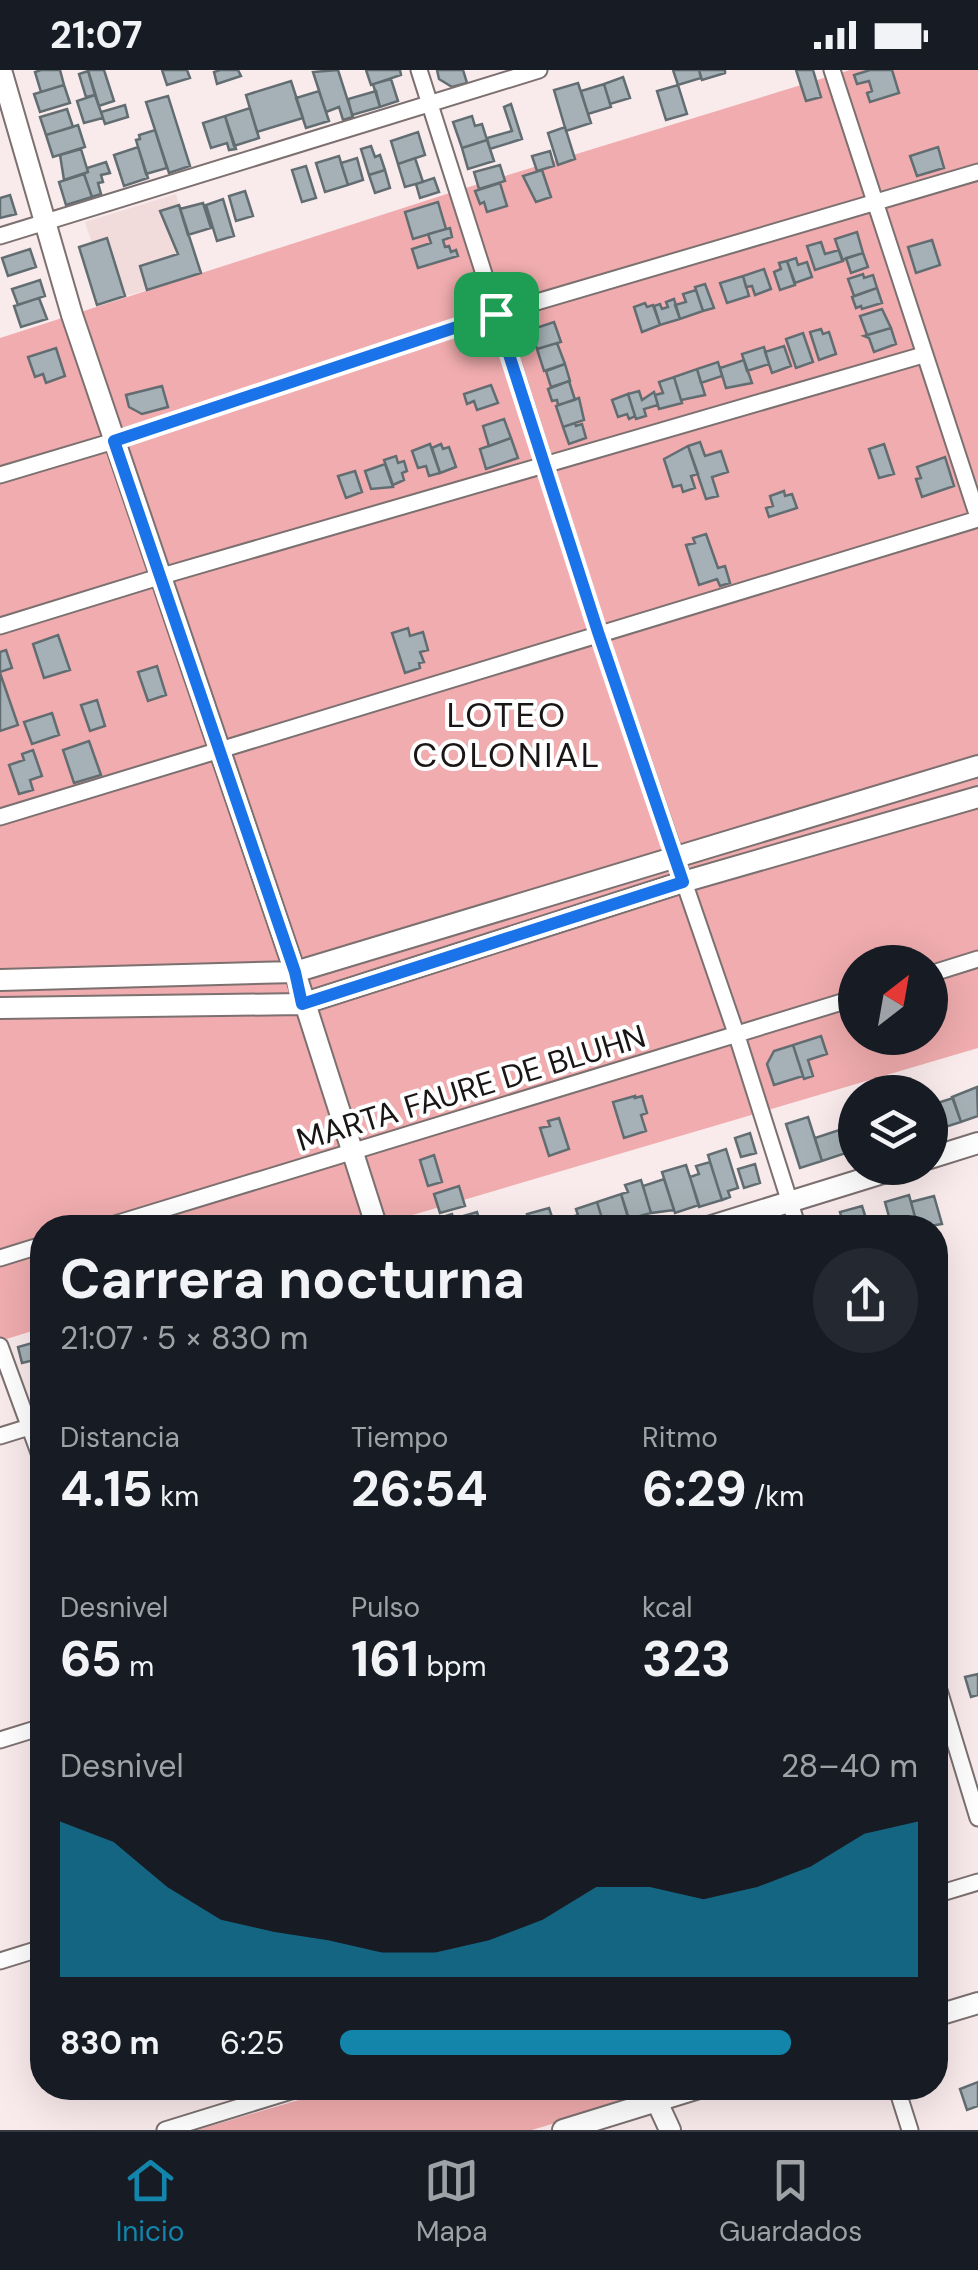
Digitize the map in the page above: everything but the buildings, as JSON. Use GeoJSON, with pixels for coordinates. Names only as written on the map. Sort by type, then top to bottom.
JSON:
{"type":"FeatureCollection","features":[{"type":"Feature","properties":{"kind":"street"},"geometry":{"type":"LineString","coordinates":[[0,70],[72,315],[295,972],[302,1004],[373,1215]]}},
{"type":"Feature","properties":{"kind":"street"},"geometry":{"type":"LineString","coordinates":[[419,70],[598,632],[737,1036],[794,1215]]}},
{"type":"Feature","properties":{"kind":"street"},"geometry":{"type":"LineString","coordinates":[[0,236],[540,70]]}},
{"type":"Feature","properties":{"kind":"street"},"geometry":{"type":"LineString","coordinates":[[0,817],[978,518],[832,70]]}},
{"type":"Feature","properties":{"kind":"street"},"geometry":{"type":"LineString","coordinates":[[0,475],[496,314],[978,172]]}},
{"type":"Feature","properties":{"kind":"street"},"geometry":{"type":"LineString","coordinates":[[0,626],[924,355]]}},
{"type":"Feature","properties":{"kind":"street"},"geometry":{"type":"LineString","coordinates":[[0,980],[295,972],[978,766]]}},
{"type":"Feature","properties":{"kind":"street"},"geometry":{"type":"LineString","coordinates":[[0,1008],[302,1004],[683,882],[978,797]]}},
{"type":"Feature","properties":{"kind":"street"},"geometry":{"type":"LineString","coordinates":[[948,968],[978,958]]}},
{"type":"Feature","properties":{"kind":"street","name":"MARTA FAURE DE BLUHN"},"geometry":{"type":"LineString","coordinates":[[145,1215],[838,1003]]}},
{"type":"Feature","properties":{"kind":"street"},"geometry":{"type":"LineString","coordinates":[[948,1152],[978,1143]]}},
{"type":"Feature","properties":{"kind":"street"},"geometry":{"type":"LineString","coordinates":[[748,1215],[844,1185]]}},
{"type":"Feature","properties":{"kind":"street"},"geometry":{"type":"LineString","coordinates":[[0,1258],[30,1249]]}},
{"type":"Feature","properties":{"kind":"street"},"geometry":{"type":"LineString","coordinates":[[0,1346],[30,1409]]}},
{"type":"Feature","properties":{"kind":"street"},"geometry":{"type":"LineString","coordinates":[[0,1436],[30,1426]]}},
{"type":"Feature","properties":{"kind":"street"},"geometry":{"type":"LineString","coordinates":[[948,1720],[978,1818]]}},
{"type":"Feature","properties":{"kind":"street"},"geometry":{"type":"LineString","coordinates":[[0,1740],[30,1731]]}},
{"type":"Feature","properties":{"kind":"street"},"geometry":{"type":"LineString","coordinates":[[948,1891],[978,1882]]}},
{"type":"Feature","properties":{"kind":"street"},"geometry":{"type":"LineString","coordinates":[[0,1961],[30,1952]]}},
{"type":"Feature","properties":{"kind":"street"},"geometry":{"type":"LineString","coordinates":[[948,2012],[978,2003]]}},
{"type":"Feature","properties":{"kind":"street"},"geometry":{"type":"LineString","coordinates":[[164,2130],[262,2100]]}},
{"type":"Feature","properties":{"kind":"street"},"geometry":{"type":"LineString","coordinates":[[563,2130],[638,2100]]}},
{"type":"Feature","properties":{"kind":"street"},"geometry":{"type":"LineString","coordinates":[[656,2100],[670,2130]]}},
{"type":"Feature","properties":{"kind":"street"},"geometry":{"type":"LineString","coordinates":[[900,2100],[910,2130]]}},
{"type":"Feature","properties":{"kind":"shaded area"},"geometry":{"type":"Polygon","coordinates":[[[850,70],[978,70],[978,1048],[887,1075],[838,1075],[838,1089],[413,1215],[30,1215],[30,1332],[0,1341],[0,338],[456,191],[850,70]]]}},
{"type":"Feature","properties":{"kind":"shaded area"},"geometry":{"type":"Polygon","coordinates":[[[176,194],[179,205],[161,211],[178,254],[140,266],[147,290],[125,296],[107,239],[92,243],[85,222],[176,194]]]}},
{"type":"Feature","properties":{"kind":"shaded area"},"geometry":{"type":"Polygon","coordinates":[[[298,2100],[631,2100],[532,2130],[197,2130],[298,2100]]]}},
{"type":"Feature","properties":{"kind":"district","name":"LOTEO COLONIAL"},"geometry":{"type":"Point","coordinates":[507,735]}},
{"type":"Feature","properties":{"kind":"route"},"geometry":{"type":"LineString","coordinates":[[496,314],[683,882],[302,1004],[295,972],[114,441],[496,314]]}}]}
